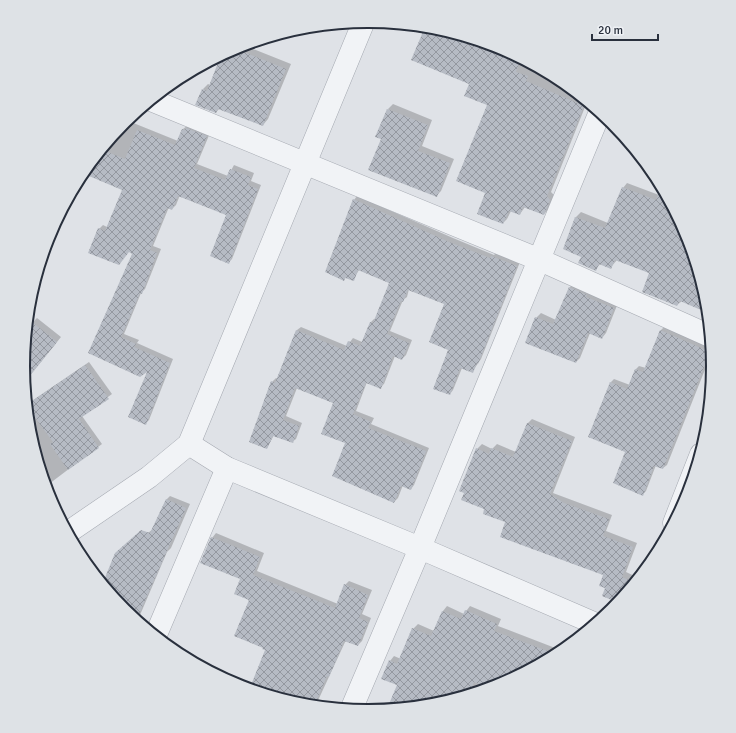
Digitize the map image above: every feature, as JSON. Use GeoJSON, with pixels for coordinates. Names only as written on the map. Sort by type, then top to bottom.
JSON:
{"type":"FeatureCollection","features":[{"type":"Feature","properties":{"kind":"street"},"geometry":{"type":"LineString","coordinates":[[72,530],[149,477],[189,444],[361,28]]}},
{"type":"Feature","properties":{"kind":"street"},"geometry":{"type":"LineString","coordinates":[[157,102],[540,260],[705,334]]}},
{"type":"Feature","properties":{"kind":"street"},"geometry":{"type":"LineString","coordinates":[[353,704],[540,260],[598,118]]}},
{"type":"Feature","properties":{"kind":"street"},"geometry":{"type":"LineString","coordinates":[[189,444],[227,468],[420,548],[590,622]]}},
{"type":"Feature","properties":{"kind":"street"},"geometry":{"type":"LineString","coordinates":[[157,631],[227,468]]}},
{"type":"Feature","properties":{"kind":"building"},"geometry":{"type":"Polygon","coordinates":[[[422,33],[456,40],[477,46],[518,63],[516,72],[528,76],[526,81],[584,106],[547,196],[550,200],[544,215],[523,207],[520,215],[509,211],[503,224],[477,214],[485,193],[456,181],[487,105],[464,96],[469,84],[411,60],[422,33]]]}},
{"type":"Feature","properties":{"kind":"building"},"geometry":{"type":"Polygon","coordinates":[[[244,52],[286,69],[263,126],[218,109],[216,113],[195,105],[202,89],[207,91],[218,63],[244,52]]]}},
{"type":"Feature","properties":{"kind":"building"},"geometry":{"type":"Polygon","coordinates":[[[387,109],[428,125],[418,151],[450,163],[437,197],[368,170],[381,139],[375,137],[387,109]]]}},
{"type":"Feature","properties":{"kind":"building"},"geometry":{"type":"Polygon","coordinates":[[[186,128],[207,136],[194,168],[225,180],[230,169],[251,177],[248,185],[258,189],[229,264],[210,256],[226,215],[178,196],[172,210],[167,208],[150,250],[157,253],[142,294],[140,293],[121,337],[136,344],[134,347],[170,363],[146,425],[128,417],[147,372],[140,377],[88,353],[132,254],[129,252],[119,265],[88,253],[98,228],[105,231],[122,190],[88,176],[106,152],[125,159],[137,130],[175,145],[182,129],[185,130],[186,128]]]}},
{"type":"Feature","properties":{"kind":"building"},"geometry":{"type":"Polygon","coordinates":[[[622,187],[656,200],[658,193],[681,237],[695,279],[702,310],[680,301],[677,306],[642,292],[649,273],[615,260],[611,269],[599,264],[596,271],[578,263],[581,257],[563,249],[575,217],[605,228],[622,187]]]}},
{"type":"Feature","properties":{"kind":"building"},"geometry":{"type":"Polygon","coordinates":[[[353,199],[449,242],[490,258],[491,256],[517,266],[478,364],[477,363],[473,373],[460,368],[450,395],[433,389],[448,350],[429,342],[444,304],[408,290],[403,302],[401,301],[387,334],[409,343],[402,360],[393,356],[381,389],[366,383],[353,414],[371,422],[368,428],[426,451],[411,490],[401,486],[394,503],[332,476],[345,443],[321,434],[333,403],[295,388],[283,420],[299,426],[293,443],[273,436],[267,449],[249,442],[271,381],[275,383],[296,330],[344,350],[348,341],[360,346],[370,322],[373,323],[389,283],[358,270],[354,281],[345,278],[344,281],[325,272],[353,199]]]}},
{"type":"Feature","properties":{"kind":"building"},"geometry":{"type":"Polygon","coordinates":[[[569,287],[587,295],[586,297],[614,308],[602,339],[588,333],[576,363],[525,343],[535,317],[553,324],[569,287]]]}},
{"type":"Feature","properties":{"kind":"building"},"geometry":{"type":"Polygon","coordinates":[[[32,322],[57,342],[30,376],[32,322]]]}},
{"type":"Feature","properties":{"kind":"building"},"geometry":{"type":"Polygon","coordinates":[[[660,330],[706,350],[706,362],[663,469],[654,466],[643,496],[613,483],[625,452],[588,437],[610,382],[627,389],[635,369],[643,372],[660,330]]]}},
{"type":"Feature","properties":{"kind":"building"},"geometry":{"type":"Polygon","coordinates":[[[85,365],[109,399],[79,419],[99,448],[68,470],[50,444],[53,442],[33,414],[31,402],[85,365]]]}},
{"type":"Feature","properties":{"kind":"building"},"geometry":{"type":"Polygon","coordinates":[[[527,423],[572,441],[550,494],[564,503],[609,519],[603,536],[633,547],[622,577],[630,581],[612,600],[602,596],[605,588],[599,586],[603,575],[500,537],[505,522],[483,514],[484,509],[461,500],[464,493],[459,491],[476,448],[489,454],[491,448],[513,457],[527,423]]]}},
{"type":"Feature","properties":{"kind":"building"},"geometry":{"type":"Polygon","coordinates":[[[166,499],[186,508],[139,615],[104,579],[115,553],[141,530],[150,533],[166,499]]]}},
{"type":"Feature","properties":{"kind":"building"},"geometry":{"type":"Polygon","coordinates":[[[211,537],[260,557],[253,575],[335,608],[344,584],[368,595],[359,618],[368,622],[358,646],[344,641],[329,677],[327,676],[317,701],[280,693],[251,684],[265,650],[234,636],[249,600],[234,594],[240,579],[200,563],[211,537]]]}},
{"type":"Feature","properties":{"kind":"building"},"geometry":{"type":"Polygon","coordinates":[[[465,610],[497,624],[494,631],[550,652],[518,670],[498,679],[482,685],[474,682],[471,689],[434,698],[389,704],[397,685],[381,679],[389,660],[397,664],[412,628],[431,636],[442,611],[461,619],[465,610]]]}}]}
